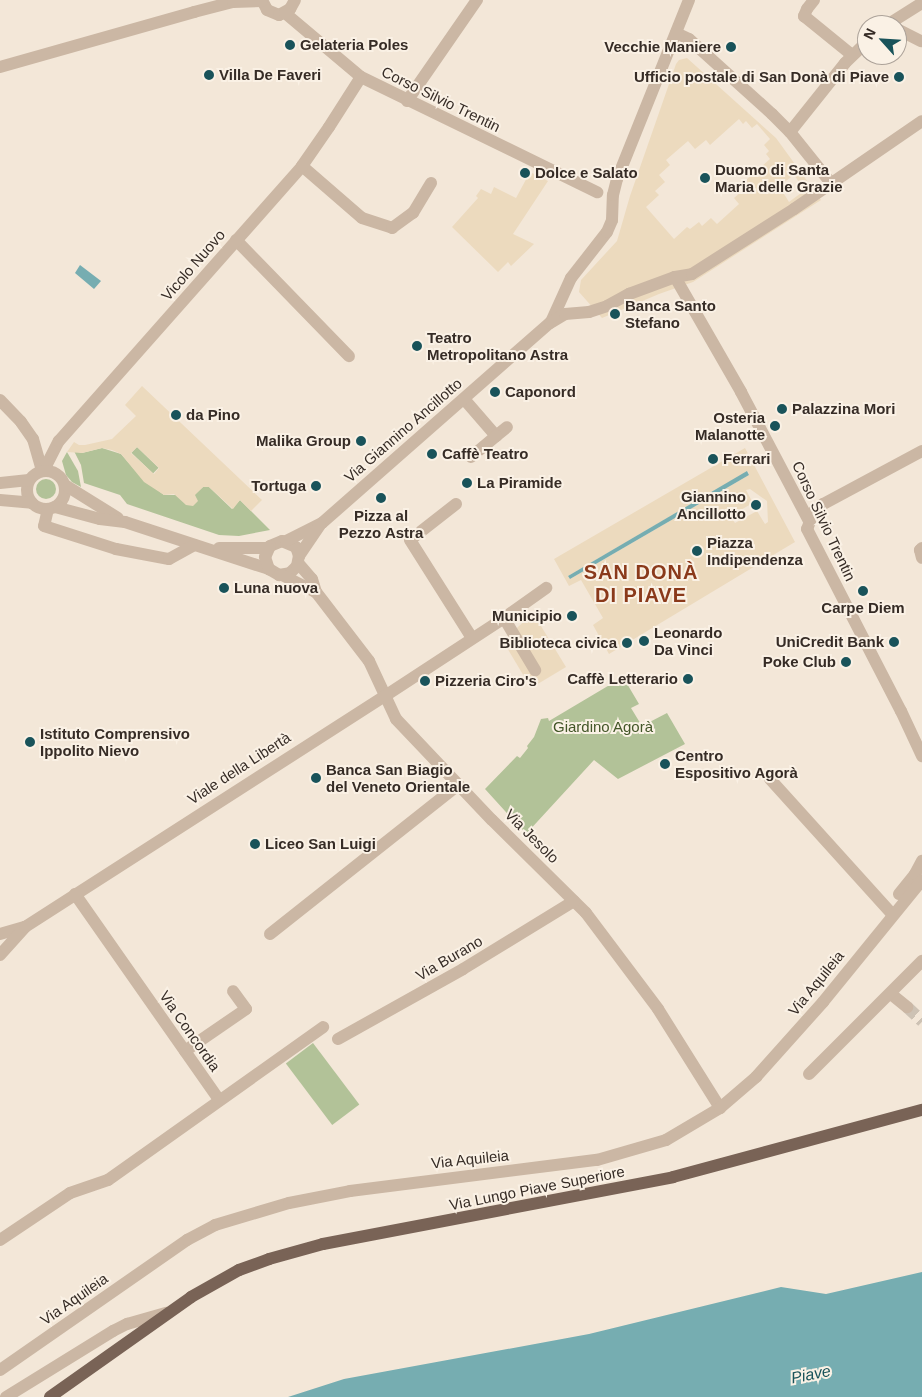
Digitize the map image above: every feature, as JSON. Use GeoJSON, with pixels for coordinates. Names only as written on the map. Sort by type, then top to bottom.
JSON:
{"type":"FeatureCollection","features":[{"type":"Feature","properties":{"kind":"main road","name":"Via Lungo Piave Superiore"},"geometry":{"type":"LineString","coordinates":[[50,1397],[167,1313],[238,1270],[323,1244],[673,1177],[922,1110]]}},
{"type":"Feature","properties":{"kind":"street"},"geometry":{"type":"LineString","coordinates":[[285,13],[292,8],[295,0]]}},
{"type":"Feature","properties":{"kind":"street"},"geometry":{"type":"LineString","coordinates":[[407,101],[477,0]]}},
{"type":"Feature","properties":{"kind":"street"},"geometry":{"type":"LineString","coordinates":[[550,323],[571,278],[607,232],[612,220],[613,201],[689,0]]}},
{"type":"Feature","properties":{"kind":"street"},"geometry":{"type":"LineString","coordinates":[[814,0],[804,16],[852,56]]}},
{"type":"Feature","properties":{"kind":"street"},"geometry":{"type":"LineString","coordinates":[[0,67],[233,2],[262,1]]}},
{"type":"Feature","properties":{"kind":"street","name":"Corso Silvio Trentin"},"geometry":{"type":"LineString","coordinates":[[262,1],[271,13],[285,13],[360,77],[597,192]]}},
{"type":"Feature","properties":{"kind":"street"},"geometry":{"type":"LineString","coordinates":[[906,15],[922,4]]}},
{"type":"Feature","properties":{"kind":"street"},"geometry":{"type":"LineString","coordinates":[[676,33],[689,40],[726,72],[790,132],[831,183]]}},
{"type":"Feature","properties":{"kind":"street"},"geometry":{"type":"LineString","coordinates":[[907,34],[921,41]]}},
{"type":"Feature","properties":{"kind":"street"},"geometry":{"type":"LineString","coordinates":[[790,132],[857,51]]}},
{"type":"Feature","properties":{"kind":"street","name":"Vicolo Nuovo"},"geometry":{"type":"LineString","coordinates":[[43,470],[59,441],[302,166],[360,77]]}},
{"type":"Feature","properties":{"kind":"street"},"geometry":{"type":"LineString","coordinates":[[550,323],[565,314],[596,310],[629,294],[675,277],[692,274],[922,121]]}},
{"type":"Feature","properties":{"kind":"street"},"geometry":{"type":"LineString","coordinates":[[302,166],[362,218],[392,228],[413,213],[432,183]]}},
{"type":"Feature","properties":{"kind":"street"},"geometry":{"type":"LineString","coordinates":[[236,240],[349,356]]}},
{"type":"Feature","properties":{"kind":"street","name":"Corso Silvio Trentin"},"geometry":{"type":"LineString","coordinates":[[675,277],[741,392],[809,521],[807,530],[811,539],[901,711],[922,756]]}},
{"type":"Feature","properties":{"kind":"street","name":"Via Giannino Ancillotto"},"geometry":{"type":"LineString","coordinates":[[286,541],[322,523],[550,323]]}},
{"type":"Feature","properties":{"kind":"street"},"geometry":{"type":"LineString","coordinates":[[464,399],[496,436]]}},
{"type":"Feature","properties":{"kind":"street"},"geometry":{"type":"LineString","coordinates":[[0,400],[21,422],[32,439],[43,470]]}},
{"type":"Feature","properties":{"kind":"street"},"geometry":{"type":"LineString","coordinates":[[471,457],[507,426]]}},
{"type":"Feature","properties":{"kind":"street"},"geometry":{"type":"LineString","coordinates":[[809,521],[814,511],[823,504],[922,451]]}},
{"type":"Feature","properties":{"kind":"street"},"geometry":{"type":"LineString","coordinates":[[32,503],[27,491],[29,480],[37,472],[43,470],[58,474],[65,486],[124,522]]}},
{"type":"Feature","properties":{"kind":"street"},"geometry":{"type":"LineString","coordinates":[[0,483],[29,480]]}},
{"type":"Feature","properties":{"kind":"street"},"geometry":{"type":"LineString","coordinates":[[65,486],[64,498],[51,508],[44,526],[116,549],[169,559],[194,545]]}},
{"type":"Feature","properties":{"kind":"street"},"geometry":{"type":"LineString","coordinates":[[0,500],[32,503],[100,519],[124,522],[194,545],[209,548],[282,575],[293,571],[299,559],[296,547],[286,541],[274,543],[268,548],[265,557],[269,569]]}},
{"type":"Feature","properties":{"kind":"street"},"geometry":{"type":"LineString","coordinates":[[456,504],[410,540],[472,638]]}},
{"type":"Feature","properties":{"kind":"street","name":"Via Giannino Ancillotto"},"geometry":{"type":"LineString","coordinates":[[299,559],[322,523]]}},
{"type":"Feature","properties":{"kind":"street"},"geometry":{"type":"LineString","coordinates":[[209,548],[268,548]]}},
{"type":"Feature","properties":{"kind":"street"},"geometry":{"type":"LineString","coordinates":[[922,548],[920,550],[922,558]]}},
{"type":"Feature","properties":{"kind":"street","name":"Via Jesolo"},"geometry":{"type":"LineString","coordinates":[[299,559],[312,579],[316,592],[369,661],[396,719],[458,785],[586,913],[658,1008],[720,1108]]}},
{"type":"Feature","properties":{"kind":"street","name":"Via Jesolo"},"geometry":{"type":"LineString","coordinates":[[282,575],[316,592]]}},
{"type":"Feature","properties":{"kind":"street","name":"Viale della Libertà"},"geometry":{"type":"LineString","coordinates":[[0,954],[25,927],[385,696],[504,618],[546,588]]}},
{"type":"Feature","properties":{"kind":"street"},"geometry":{"type":"LineString","coordinates":[[504,618],[536,670]]}},
{"type":"Feature","properties":{"kind":"street"},"geometry":{"type":"LineString","coordinates":[[770,779],[890,912],[922,861]]}},
{"type":"Feature","properties":{"kind":"street"},"geometry":{"type":"LineString","coordinates":[[270,934],[458,785]]}},
{"type":"Feature","properties":{"kind":"street","name":"Via Aquileia"},"geometry":{"type":"LineString","coordinates":[[0,1370],[187,1240],[215,1225],[289,1203],[350,1191],[597,1160],[666,1140],[720,1108],[734,1097],[779,1053],[890,912],[922,880]]}},
{"type":"Feature","properties":{"kind":"street","name":"Via Concordia"},"geometry":{"type":"LineString","coordinates":[[75,894],[219,1100]]}},
{"type":"Feature","properties":{"kind":"street","name":"Via Burano"},"geometry":{"type":"LineString","coordinates":[[338,1039],[463,969],[574,901]]}},
{"type":"Feature","properties":{"kind":"street","name":"Viale della Libertà"},"geometry":{"type":"LineString","coordinates":[[0,934],[25,927]]}},
{"type":"Feature","properties":{"kind":"street"},"geometry":{"type":"LineString","coordinates":[[809,1074],[922,961]]}},
{"type":"Feature","properties":{"kind":"street"},"geometry":{"type":"LineString","coordinates":[[185,1051],[246,1009],[233,991]]}},
{"type":"Feature","properties":{"kind":"street"},"geometry":{"type":"LineString","coordinates":[[891,994],[907,1007]]}},
{"type":"Feature","properties":{"kind":"street"},"geometry":{"type":"LineString","coordinates":[[0,1240],[70,1193],[108,1180],[323,1027]]}},
{"type":"Feature","properties":{"kind":"street","name":"Via Lungo Piave Superiore"},"geometry":{"type":"LineString","coordinates":[[6,1397],[113,1330],[127,1324],[167,1313]]}},
{"type":"Feature","properties":{"kind":"green space"},"geometry":{"type":"Polygon","coordinates":[[[137,447],[159,468],[153,474],[131,453],[137,447]]]}},
{"type":"Feature","properties":{"kind":"green space"},"geometry":{"type":"Polygon","coordinates":[[[102,448],[121,454],[142,478],[164,495],[194,495],[203,487],[209,487],[232,509],[240,500],[270,530],[239,536],[219,535],[127,504],[120,495],[84,483],[81,465],[74,451],[82,453],[102,448]]]}},
{"type":"Feature","properties":{"kind":"green space"},"geometry":{"type":"Polygon","coordinates":[[[67,452],[78,471],[81,487],[72,482],[66,475],[62,461],[67,452]]]}},
{"type":"Feature","properties":{"kind":"green space"},"geometry":{"type":"Polygon","coordinates":[[[46,479],[53,482],[56,489],[53,496],[46,499],[39,496],[36,489],[39,482],[46,479]]]}},
{"type":"Feature","properties":{"kind":"green space","name":"Giardino Agorà"},"geometry":{"type":"Polygon","coordinates":[[[623,677],[639,704],[631,708],[642,726],[667,713],[685,744],[618,779],[594,760],[526,834],[485,789],[517,756],[520,758],[528,748],[527,746],[534,737],[541,719],[548,718],[549,721],[623,677]]]}},
{"type":"Feature","properties":{"kind":"green space"},"geometry":{"type":"Polygon","coordinates":[[[313,1043],[359,1104],[332,1125],[286,1063],[313,1043]]]}},
{"type":"Feature","properties":{"kind":"shaded area"},"geometry":{"type":"Polygon","coordinates":[[[687,58],[776,138],[821,200],[693,282],[602,318],[579,292],[581,280],[617,241],[630,196],[679,60],[687,58]],[[739,119],[710,145],[706,140],[695,149],[688,141],[666,160],[670,165],[659,175],[665,182],[655,191],[659,195],[646,207],[674,239],[687,227],[690,229],[699,222],[702,226],[711,218],[717,224],[739,204],[734,198],[743,190],[739,186],[770,159],[766,154],[769,151],[764,145],[770,139],[757,124],[752,128],[746,121],[743,124],[739,119]],[[794,175],[779,186],[789,202],[805,190],[794,175]]]}},
{"type":"Feature","properties":{"kind":"shaded area"},"geometry":{"type":"Polygon","coordinates":[[[530,172],[548,181],[513,234],[534,244],[511,266],[508,262],[498,272],[452,227],[478,198],[476,196],[481,189],[491,194],[494,187],[516,198],[530,172]]]}},
{"type":"Feature","properties":{"kind":"shaded area"},"geometry":{"type":"Polygon","coordinates":[[[142,386],[262,500],[251,511],[240,500],[233,509],[209,487],[203,487],[195,495],[198,501],[193,506],[186,505],[174,494],[164,495],[144,482],[121,454],[102,448],[82,453],[67,452],[74,442],[79,445],[85,445],[112,439],[136,416],[125,405],[142,386]],[[137,447],[131,453],[154,474],[159,468],[137,447]]]}},
{"type":"Feature","properties":{"kind":"shaded area","name":"Piazza Indipendenza"},"geometry":{"type":"Polygon","coordinates":[[[745,448],[795,542],[609,654],[593,625],[603,618],[581,580],[569,586],[554,559],[745,448]],[[748,471],[568,576],[570,579],[749,475],[748,471]],[[750,489],[746,490],[753,503],[730,516],[735,523],[757,511],[765,524],[768,522],[767,501],[750,489]]]}},
{"type":"Feature","properties":{"kind":"shaded area"},"geometry":{"type":"Polygon","coordinates":[[[533,613],[566,667],[531,688],[503,641],[533,613]]]}},
{"type":"Feature","properties":{"kind":"water"},"geometry":{"type":"Polygon","coordinates":[[[80,265],[101,281],[94,289],[75,273],[80,265]]]}},
{"type":"Feature","properties":{"kind":"water"},"geometry":{"type":"Polygon","coordinates":[[[747,471],[749,475],[570,579],[568,576],[747,471]]]}},
{"type":"Feature","properties":{"kind":"water","name":"Piave"},"geometry":{"type":"Polygon","coordinates":[[[922,1272],[922,1397],[288,1397],[344,1379],[589,1334],[781,1287],[826,1294],[922,1272]]]}},
{"type":"Feature","properties":{"kind":"tunnel"},"geometry":{"type":"LineString","coordinates":[[907,1007],[922,1021]]}},
{"type":"Feature","properties":{"kind":"place","name":"Gelateria Poles"},"geometry":{"type":"Point","coordinates":[290,45]}},
{"type":"Feature","properties":{"kind":"place","name":"Vecchie Maniere"},"geometry":{"type":"Point","coordinates":[731,47]}},
{"type":"Feature","properties":{"kind":"place","name":"Villa De Faveri"},"geometry":{"type":"Point","coordinates":[209,75]}},
{"type":"Feature","properties":{"kind":"place","name":"Ufficio postale di San Donà di Piave"},"geometry":{"type":"Point","coordinates":[899,77]}},
{"type":"Feature","properties":{"kind":"place","name":"Dolce e Salato"},"geometry":{"type":"Point","coordinates":[525,173]}},
{"type":"Feature","properties":{"kind":"place","name":"Duomo di Santa Maria delle Grazie"},"geometry":{"type":"Point","coordinates":[705,178]}},
{"type":"Feature","properties":{"kind":"place","name":"Banca Santo Stefano"},"geometry":{"type":"Point","coordinates":[615,314]}},
{"type":"Feature","properties":{"kind":"place","name":"Teatro Metropolitano Astra"},"geometry":{"type":"Point","coordinates":[417,346]}},
{"type":"Feature","properties":{"kind":"place","name":"Caponord"},"geometry":{"type":"Point","coordinates":[495,392]}},
{"type":"Feature","properties":{"kind":"place","name":"Palazzina Mori"},"geometry":{"type":"Point","coordinates":[782,409]}},
{"type":"Feature","properties":{"kind":"place","name":"da Pino"},"geometry":{"type":"Point","coordinates":[176,415]}},
{"type":"Feature","properties":{"kind":"place","name":"Osteria Malanotte"},"geometry":{"type":"Point","coordinates":[775,426]}},
{"type":"Feature","properties":{"kind":"place","name":"Malika Group"},"geometry":{"type":"Point","coordinates":[361,441]}},
{"type":"Feature","properties":{"kind":"place","name":"Caffè Teatro"},"geometry":{"type":"Point","coordinates":[432,454]}},
{"type":"Feature","properties":{"kind":"place","name":"Ferrari"},"geometry":{"type":"Point","coordinates":[713,459]}},
{"type":"Feature","properties":{"kind":"place","name":"La Piramide"},"geometry":{"type":"Point","coordinates":[467,483]}},
{"type":"Feature","properties":{"kind":"place","name":"Tortuga"},"geometry":{"type":"Point","coordinates":[316,486]}},
{"type":"Feature","properties":{"kind":"place","name":"Pizza al Pezzo Astra"},"geometry":{"type":"Point","coordinates":[381,498]}},
{"type":"Feature","properties":{"kind":"place","name":"Giannino Ancillotto"},"geometry":{"type":"Point","coordinates":[756,505]}},
{"type":"Feature","properties":{"kind":"place","name":"Piazza Indipendenza"},"geometry":{"type":"Point","coordinates":[697,551]}},
{"type":"Feature","properties":{"kind":"place","name":"Luna nuova"},"geometry":{"type":"Point","coordinates":[224,588]}},
{"type":"Feature","properties":{"kind":"place","name":"Carpe Diem"},"geometry":{"type":"Point","coordinates":[863,591]}},
{"type":"Feature","properties":{"kind":"place","name":"Municipio"},"geometry":{"type":"Point","coordinates":[572,616]}},
{"type":"Feature","properties":{"kind":"place","name":"Leonardo Da Vinci"},"geometry":{"type":"Point","coordinates":[644,641]}},
{"type":"Feature","properties":{"kind":"place","name":"UniCredit Bank"},"geometry":{"type":"Point","coordinates":[894,642]}},
{"type":"Feature","properties":{"kind":"place","name":"Biblioteca civica"},"geometry":{"type":"Point","coordinates":[627,643]}},
{"type":"Feature","properties":{"kind":"place","name":"Poke Club"},"geometry":{"type":"Point","coordinates":[846,662]}},
{"type":"Feature","properties":{"kind":"place","name":"Caffè Letterario"},"geometry":{"type":"Point","coordinates":[688,679]}},
{"type":"Feature","properties":{"kind":"place","name":"Pizzeria Ciro's"},"geometry":{"type":"Point","coordinates":[425,681]}},
{"type":"Feature","properties":{"kind":"place","name":"Istituto Comprensivo Ippolito Nievo"},"geometry":{"type":"Point","coordinates":[30,742]}},
{"type":"Feature","properties":{"kind":"place","name":"Centro Espositivo Agorà"},"geometry":{"type":"Point","coordinates":[665,764]}},
{"type":"Feature","properties":{"kind":"place","name":"Banca San Biagio del Veneto Orientale"},"geometry":{"type":"Point","coordinates":[316,778]}},
{"type":"Feature","properties":{"kind":"place","name":"Liceo San Luigi"},"geometry":{"type":"Point","coordinates":[255,844]}},
{"type":"Feature","properties":{"kind":"district","name":"SAN DONÀ DI PIAVE"},"geometry":{"type":"Point","coordinates":[641,584]}}]}
